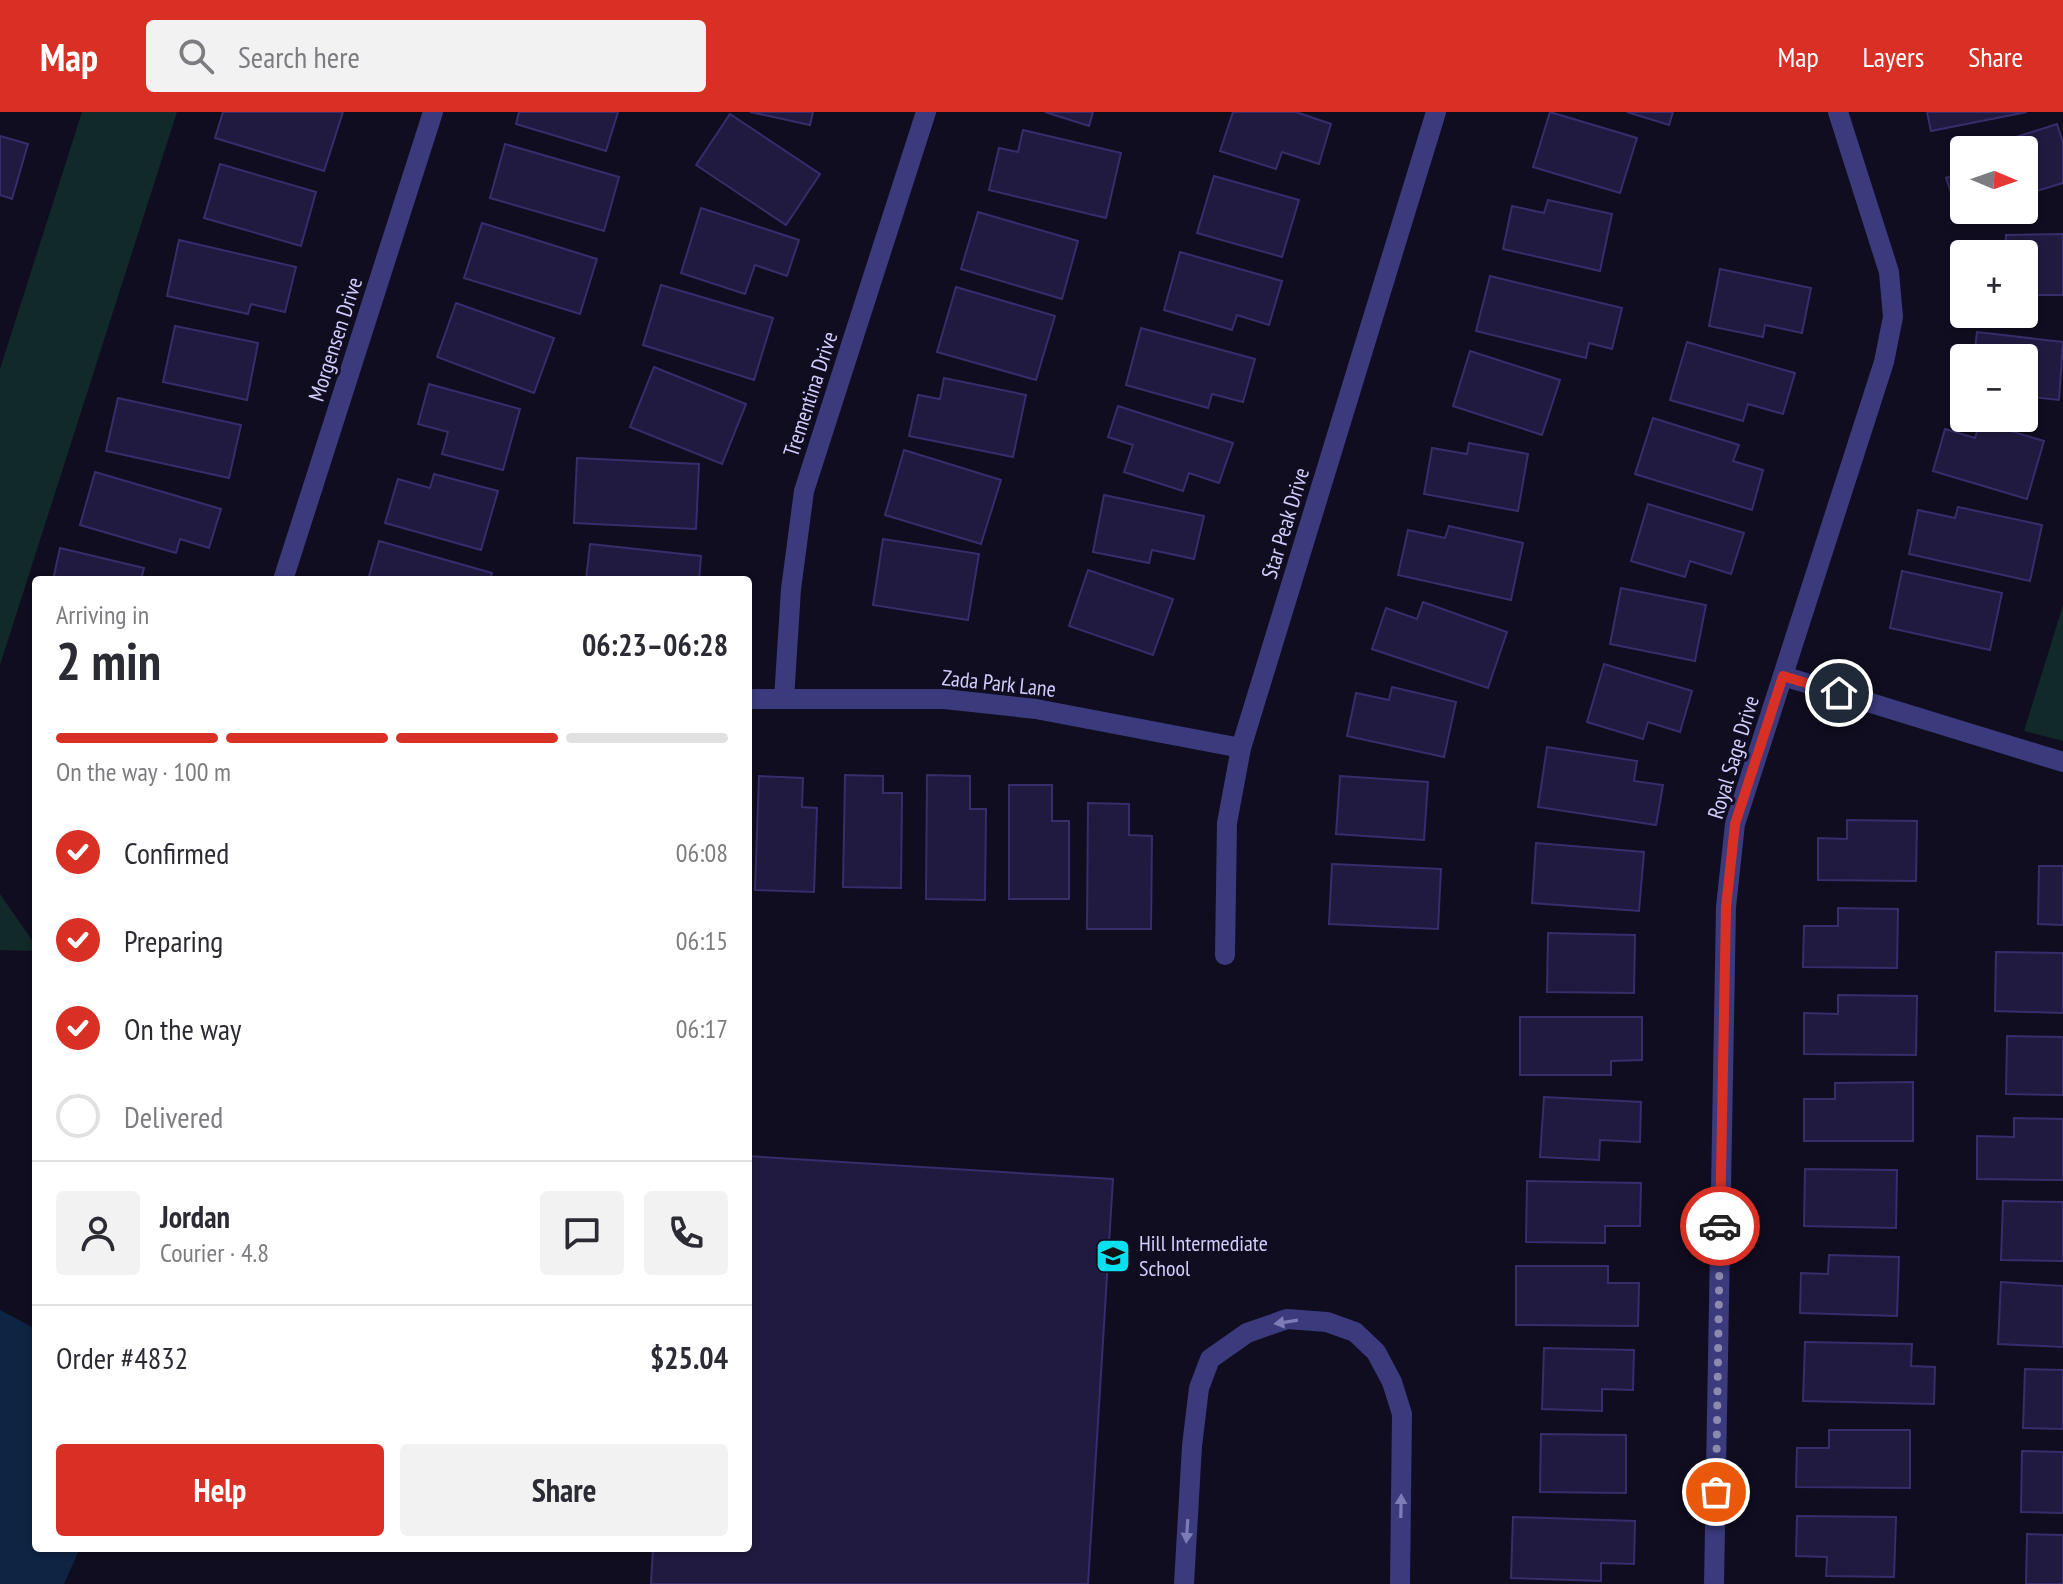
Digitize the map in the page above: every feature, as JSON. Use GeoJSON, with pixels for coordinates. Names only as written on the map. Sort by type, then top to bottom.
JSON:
{"type":"FeatureCollection","features":[{"type":"Feature","properties":{"kind":"street","name":"Morgensen Drive"},"geometry":{"type":"LineString","coordinates":[[284,576],[433,112]]}},
{"type":"Feature","properties":{"kind":"street","name":"Trementina Drive"},"geometry":{"type":"LineString","coordinates":[[784,699],[791,589],[804,491],[926,112]]}},
{"type":"Feature","properties":{"kind":"street","name":"Star Peak Drive"},"geometry":{"type":"LineString","coordinates":[[1225,955],[1227,823],[1241,748],[1436,112]]}},
{"type":"Feature","properties":{"kind":"street","name":"Royal Sage Drive"},"geometry":{"type":"LineString","coordinates":[[1714,1584],[1726,907],[1735,824],[1884,362],[1893,317],[1889,272],[1838,112]]}},
{"type":"Feature","properties":{"kind":"street"},"geometry":{"type":"LineString","coordinates":[[1783,676],[2063,762]]}},
{"type":"Feature","properties":{"kind":"street","name":"Zada Park Lane"},"geometry":{"type":"LineString","coordinates":[[752,699],[960,701],[1036,709],[1241,748]]}},
{"type":"Feature","properties":{"kind":"street"},"geometry":{"type":"LineString","coordinates":[[1184,1584],[1192,1446],[1199,1388],[1210,1359],[1247,1333],[1287,1319],[1327,1322],[1355,1332],[1376,1352],[1392,1382],[1402,1414],[1400,1584]]}},
{"type":"Feature","properties":{"kind":"green space"},"geometry":{"type":"Polygon","coordinates":[[[82,112],[177,112],[0,665],[0,369],[82,112]]]}},
{"type":"Feature","properties":{"kind":"green space"},"geometry":{"type":"Polygon","coordinates":[[[2063,605],[2063,741],[2024,731],[2063,605]]]}},
{"type":"Feature","properties":{"kind":"green space"},"geometry":{"type":"Polygon","coordinates":[[[0,894],[32,940],[32,951],[0,950],[0,894]]]}},
{"type":"Feature","properties":{"kind":"water"},"geometry":{"type":"Polygon","coordinates":[[[0,1310],[32,1327],[32,1552],[78,1552],[64,1584],[0,1584],[0,1310]]]}},
{"type":"Feature","properties":{"kind":"building"},"geometry":{"type":"Polygon","coordinates":[[[223,112],[343,112],[324,171],[215,138],[223,112]]]}},
{"type":"Feature","properties":{"kind":"building"},"geometry":{"type":"Polygon","coordinates":[[[519,112],[618,112],[606,151],[516,124],[519,112]]]}},
{"type":"Feature","properties":{"kind":"building"},"geometry":{"type":"Polygon","coordinates":[[[750,112],[813,112],[810,125],[750,112]]]}},
{"type":"Feature","properties":{"kind":"building"},"geometry":{"type":"Polygon","coordinates":[[[1045,112],[1093,112],[1089,126],[1045,112]]]}},
{"type":"Feature","properties":{"kind":"building"},"geometry":{"type":"Polygon","coordinates":[[[1233,112],[1296,112],[1331,124],[1319,164],[1282,152],[1276,169],[1220,151],[1233,112]]]}},
{"type":"Feature","properties":{"kind":"building"},"geometry":{"type":"Polygon","coordinates":[[[1550,112],[1637,138],[1620,193],[1533,167],[1550,112]]]}},
{"type":"Feature","properties":{"kind":"building"},"geometry":{"type":"Polygon","coordinates":[[[1627,112],[1673,112],[1669,125],[1627,112]]]}},
{"type":"Feature","properties":{"kind":"building"},"geometry":{"type":"Polygon","coordinates":[[[1927,112],[2027,112],[1931,131],[1927,112]]]}},
{"type":"Feature","properties":{"kind":"building"},"geometry":{"type":"Polygon","coordinates":[[[730,114],[820,174],[786,225],[696,165],[730,114]]]}},
{"type":"Feature","properties":{"kind":"building"},"geometry":{"type":"Polygon","coordinates":[[[2057,124],[2063,143],[2063,183],[2038,191],[2038,136],[2019,136],[2057,124]]]}},
{"type":"Feature","properties":{"kind":"building"},"geometry":{"type":"Polygon","coordinates":[[[1023,130],[1121,153],[1106,218],[989,190],[999,148],[1018,152],[1023,130]]]}},
{"type":"Feature","properties":{"kind":"building"},"geometry":{"type":"Polygon","coordinates":[[[0,136],[28,144],[12,199],[0,195],[0,136]]]}},
{"type":"Feature","properties":{"kind":"building"},"geometry":{"type":"Polygon","coordinates":[[[505,144],[619,177],[604,231],[490,198],[505,144]]]}},
{"type":"Feature","properties":{"kind":"building"},"geometry":{"type":"Polygon","coordinates":[[[220,164],[316,192],[301,246],[204,218],[220,164]]]}},
{"type":"Feature","properties":{"kind":"building"},"geometry":{"type":"Polygon","coordinates":[[[1214,176],[1299,200],[1282,257],[1197,233],[1214,176]]]}},
{"type":"Feature","properties":{"kind":"building"},"geometry":{"type":"Polygon","coordinates":[[[1548,200],[1612,214],[1600,271],[1503,249],[1512,206],[1544,213],[1548,200]]]}},
{"type":"Feature","properties":{"kind":"building"},"geometry":{"type":"Polygon","coordinates":[[[701,208],[799,240],[787,276],[755,265],[745,294],[681,273],[701,208]]]}},
{"type":"Feature","properties":{"kind":"building"},"geometry":{"type":"Polygon","coordinates":[[[978,212],[1078,241],[1062,299],[961,269],[978,212]]]}},
{"type":"Feature","properties":{"kind":"building"},"geometry":{"type":"Polygon","coordinates":[[[482,223],[597,259],[580,314],[464,278],[482,223]]]}},
{"type":"Feature","properties":{"kind":"building"},"geometry":{"type":"Polygon","coordinates":[[[2063,234],[2063,295],[2038,295],[2038,240],[2006,240],[2006,235],[2063,234]]]}},
{"type":"Feature","properties":{"kind":"building"},"geometry":{"type":"Polygon","coordinates":[[[179,240],[296,267],[285,312],[251,304],[248,314],[167,296],[179,240]]]}},
{"type":"Feature","properties":{"kind":"building"},"geometry":{"type":"Polygon","coordinates":[[[1180,252],[1282,281],[1269,325],[1237,315],[1232,330],[1164,310],[1180,252]]]}},
{"type":"Feature","properties":{"kind":"building"},"geometry":{"type":"Polygon","coordinates":[[[1720,269],[1811,288],[1802,333],[1765,325],[1763,337],[1709,326],[1720,269]]]}},
{"type":"Feature","properties":{"kind":"building"},"geometry":{"type":"Polygon","coordinates":[[[1490,276],[1622,308],[1612,349],[1589,343],[1586,358],[1476,331],[1490,276]]]}},
{"type":"Feature","properties":{"kind":"building"},"geometry":{"type":"Polygon","coordinates":[[[661,285],[773,318],[754,380],[643,345],[661,285]]]}},
{"type":"Feature","properties":{"kind":"building"},"geometry":{"type":"Polygon","coordinates":[[[956,287],[1055,316],[1036,380],[937,352],[956,287]]]}},
{"type":"Feature","properties":{"kind":"building"},"geometry":{"type":"Polygon","coordinates":[[[456,303],[554,338],[534,393],[437,357],[456,303]]]}},
{"type":"Feature","properties":{"kind":"building"},"geometry":{"type":"Polygon","coordinates":[[[175,326],[258,343],[247,400],[163,382],[175,326]]]}},
{"type":"Feature","properties":{"kind":"building"},"geometry":{"type":"Polygon","coordinates":[[[1141,328],[1255,359],[1243,402],[1212,394],[1208,408],[1126,385],[1141,328]]]}},
{"type":"Feature","properties":{"kind":"building"},"geometry":{"type":"Polygon","coordinates":[[[1977,332],[2063,342],[2059,400],[2038,398],[2038,344],[1976,344],[1977,332]]]}},
{"type":"Feature","properties":{"kind":"building"},"geometry":{"type":"Polygon","coordinates":[[[1687,342],[1795,373],[1783,414],[1748,404],[1743,421],[1670,400],[1687,342]]]}},
{"type":"Feature","properties":{"kind":"building"},"geometry":{"type":"Polygon","coordinates":[[[1470,351],[1560,380],[1542,435],[1453,406],[1470,351]]]}},
{"type":"Feature","properties":{"kind":"building"},"geometry":{"type":"Polygon","coordinates":[[[654,367],[746,404],[722,464],[630,427],[654,367]]]}},
{"type":"Feature","properties":{"kind":"building"},"geometry":{"type":"Polygon","coordinates":[[[944,378],[1026,395],[1013,457],[909,436],[918,395],[940,399],[944,378]]]}},
{"type":"Feature","properties":{"kind":"building"},"geometry":{"type":"Polygon","coordinates":[[[429,384],[520,409],[503,470],[442,454],[448,432],[418,424],[429,384]]]}},
{"type":"Feature","properties":{"kind":"building"},"geometry":{"type":"Polygon","coordinates":[[[118,398],[241,425],[229,478],[106,451],[118,398]]]}},
{"type":"Feature","properties":{"kind":"building"},"geometry":{"type":"Polygon","coordinates":[[[1118,406],[1233,443],[1219,483],[1189,473],[1183,491],[1124,472],[1133,445],[1108,437],[1118,406]]]}},
{"type":"Feature","properties":{"kind":"building"},"geometry":{"type":"Polygon","coordinates":[[[1653,418],[1739,445],[1733,461],[1763,470],[1752,510],[1635,474],[1653,418]]]}},
{"type":"Feature","properties":{"kind":"building"},"geometry":{"type":"Polygon","coordinates":[[[1945,429],[1975,438],[1977,432],[2014,432],[2044,441],[2027,499],[1933,471],[1945,429]]]}},
{"type":"Feature","properties":{"kind":"building"},"geometry":{"type":"Polygon","coordinates":[[[1469,443],[1528,454],[1518,511],[1424,494],[1432,448],[1467,454],[1469,443]]]}},
{"type":"Feature","properties":{"kind":"building"},"geometry":{"type":"Polygon","coordinates":[[[904,450],[1001,480],[981,544],[885,515],[904,450]]]}},
{"type":"Feature","properties":{"kind":"building"},"geometry":{"type":"Polygon","coordinates":[[[577,458],[699,464],[696,529],[574,523],[577,458]]]}},
{"type":"Feature","properties":{"kind":"building"},"geometry":{"type":"Polygon","coordinates":[[[95,472],[221,509],[209,548],[180,539],[176,553],[80,525],[95,472]]]}},
{"type":"Feature","properties":{"kind":"building"},"geometry":{"type":"Polygon","coordinates":[[[434,474],[498,491],[481,550],[385,523],[398,479],[430,488],[434,474]]]}},
{"type":"Feature","properties":{"kind":"building"},"geometry":{"type":"Polygon","coordinates":[[[1104,495],[1204,516],[1194,559],[1152,550],[1149,563],[1093,552],[1104,495]]]}},
{"type":"Feature","properties":{"kind":"building"},"geometry":{"type":"Polygon","coordinates":[[[1648,504],[1744,533],[1731,574],[1690,561],[1685,577],[1631,561],[1648,504]]]}},
{"type":"Feature","properties":{"kind":"building"},"geometry":{"type":"Polygon","coordinates":[[[1958,507],[2042,525],[2030,581],[1909,554],[1918,510],[1955,518],[1958,507]]]}},
{"type":"Feature","properties":{"kind":"building"},"geometry":{"type":"Polygon","coordinates":[[[1449,526],[1523,543],[1511,600],[1398,575],[1408,530],[1445,538],[1449,526]]]}},
{"type":"Feature","properties":{"kind":"building"},"geometry":{"type":"Polygon","coordinates":[[[883,539],[979,554],[968,620],[873,605],[883,539]]]}},
{"type":"Feature","properties":{"kind":"building"},"geometry":{"type":"Polygon","coordinates":[[[379,541],[492,573],[491,576],[369,576],[379,541]]]}},
{"type":"Feature","properties":{"kind":"building"},"geometry":{"type":"Polygon","coordinates":[[[590,544],[701,556],[699,576],[586,576],[590,544]]]}},
{"type":"Feature","properties":{"kind":"building"},"geometry":{"type":"Polygon","coordinates":[[[60,548],[144,568],[142,576],[54,576],[60,548]]]}},
{"type":"Feature","properties":{"kind":"building"},"geometry":{"type":"Polygon","coordinates":[[[1088,570],[1173,599],[1153,655],[1069,626],[1088,570]]]}},
{"type":"Feature","properties":{"kind":"building"},"geometry":{"type":"Polygon","coordinates":[[[1902,571],[2002,593],[1990,650],[1890,628],[1902,571]]]}},
{"type":"Feature","properties":{"kind":"building"},"geometry":{"type":"Polygon","coordinates":[[[1621,588],[1706,605],[1695,661],[1610,644],[1621,588]]]}},
{"type":"Feature","properties":{"kind":"building"},"geometry":{"type":"Polygon","coordinates":[[[1423,602],[1507,632],[1488,688],[1372,649],[1386,608],[1417,619],[1423,602]]]}},
{"type":"Feature","properties":{"kind":"building"},"geometry":{"type":"Polygon","coordinates":[[[1604,664],[1692,691],[1680,732],[1648,722],[1643,739],[1587,722],[1604,664]]]}},
{"type":"Feature","properties":{"kind":"building"},"geometry":{"type":"Polygon","coordinates":[[[1392,687],[1456,702],[1444,757],[1347,736],[1356,693],[1389,700],[1392,687]]]}},
{"type":"Feature","properties":{"kind":"building"},"geometry":{"type":"Polygon","coordinates":[[[1547,747],[1637,761],[1634,781],[1663,785],[1656,825],[1538,807],[1547,747]]]}},
{"type":"Feature","properties":{"kind":"building"},"geometry":{"type":"Polygon","coordinates":[[[845,775],[883,776],[883,793],[902,793],[901,888],[843,887],[845,775]]]}},
{"type":"Feature","properties":{"kind":"building"},"geometry":{"type":"Polygon","coordinates":[[[927,775],[970,776],[970,809],[986,809],[985,900],[926,899],[927,775]]]}},
{"type":"Feature","properties":{"kind":"building"},"geometry":{"type":"Polygon","coordinates":[[[759,776],[803,778],[802,807],[817,808],[814,892],[755,890],[759,776]]]}},
{"type":"Feature","properties":{"kind":"building"},"geometry":{"type":"Polygon","coordinates":[[[1340,776],[1428,782],[1424,840],[1336,834],[1340,776]]]}},
{"type":"Feature","properties":{"kind":"building"},"geometry":{"type":"Polygon","coordinates":[[[1009,785],[1052,785],[1052,821],[1069,821],[1069,899],[1009,899],[1009,785]]]}},
{"type":"Feature","properties":{"kind":"building"},"geometry":{"type":"Polygon","coordinates":[[[1088,803],[1129,804],[1129,835],[1152,836],[1151,929],[1087,929],[1088,803]]]}},
{"type":"Feature","properties":{"kind":"building"},"geometry":{"type":"Polygon","coordinates":[[[1847,820],[1917,821],[1916,881],[1818,880],[1818,838],[1847,839],[1847,820]]]}},
{"type":"Feature","properties":{"kind":"building"},"geometry":{"type":"Polygon","coordinates":[[[1536,843],[1644,852],[1639,911],[1532,903],[1536,843]]]}},
{"type":"Feature","properties":{"kind":"building"},"geometry":{"type":"Polygon","coordinates":[[[1332,864],[1441,869],[1438,929],[1329,924],[1332,864]]]}},
{"type":"Feature","properties":{"kind":"building"},"geometry":{"type":"Polygon","coordinates":[[[2039,866],[2063,866],[2063,925],[2038,924],[2039,866]]]}},
{"type":"Feature","properties":{"kind":"building"},"geometry":{"type":"Polygon","coordinates":[[[1838,908],[1898,909],[1897,968],[1803,967],[1804,926],[1838,926],[1838,908]]]}},
{"type":"Feature","properties":{"kind":"building"},"geometry":{"type":"Polygon","coordinates":[[[1548,933],[1635,935],[1634,993],[1547,992],[1548,933]]]}},
{"type":"Feature","properties":{"kind":"building"},"geometry":{"type":"Polygon","coordinates":[[[1996,952],[2063,953],[2063,1013],[1995,1011],[1996,952]]]}},
{"type":"Feature","properties":{"kind":"building"},"geometry":{"type":"Polygon","coordinates":[[[1838,995],[1917,996],[1916,1055],[1804,1054],[1804,1013],[1838,1014],[1838,995]]]}},
{"type":"Feature","properties":{"kind":"building"},"geometry":{"type":"Polygon","coordinates":[[[1520,1017],[1642,1017],[1642,1060],[1611,1061],[1611,1075],[1520,1075],[1520,1017]]]}},
{"type":"Feature","properties":{"kind":"building"},"geometry":{"type":"Polygon","coordinates":[[[2007,1036],[2063,1037],[2063,1095],[2006,1094],[2007,1036]]]}},
{"type":"Feature","properties":{"kind":"building"},"geometry":{"type":"Polygon","coordinates":[[[1913,1082],[1913,1141],[1804,1141],[1804,1099],[1835,1099],[1835,1083],[1913,1082]]]}},
{"type":"Feature","properties":{"kind":"building"},"geometry":{"type":"Polygon","coordinates":[[[1544,1097],[1641,1102],[1640,1142],[1600,1140],[1599,1160],[1540,1157],[1544,1097]]]}},
{"type":"Feature","properties":{"kind":"building"},"geometry":{"type":"Polygon","coordinates":[[[2014,1118],[2063,1119],[2063,1180],[1977,1179],[1977,1136],[2014,1137],[2014,1118]]]}},
{"type":"Feature","properties":{"kind":"building"},"geometry":{"type":"Polygon","coordinates":[[[752,1156],[1113,1179],[1088,1584],[651,1584],[653,1552],[752,1552],[752,1156]]]}},
{"type":"Feature","properties":{"kind":"building"},"geometry":{"type":"Polygon","coordinates":[[[1805,1169],[1897,1170],[1896,1228],[1804,1226],[1805,1169]]]}},
{"type":"Feature","properties":{"kind":"building"},"geometry":{"type":"Polygon","coordinates":[[[1527,1181],[1641,1183],[1640,1226],[1605,1226],[1605,1243],[1526,1242],[1527,1181]]]}},
{"type":"Feature","properties":{"kind":"building"},"geometry":{"type":"Polygon","coordinates":[[[2003,1201],[2063,1202],[2063,1261],[2001,1260],[2003,1201]]]}},
{"type":"Feature","properties":{"kind":"building"},"geometry":{"type":"Polygon","coordinates":[[[1829,1255],[1899,1257],[1897,1316],[1800,1313],[1801,1273],[1828,1274],[1829,1255]]]}},
{"type":"Feature","properties":{"kind":"building"},"geometry":{"type":"Polygon","coordinates":[[[1516,1266],[1608,1266],[1608,1283],[1639,1283],[1638,1326],[1516,1325],[1516,1266]]]}},
{"type":"Feature","properties":{"kind":"building"},"geometry":{"type":"Polygon","coordinates":[[[2001,1282],[2063,1286],[2063,1347],[1998,1344],[2001,1282]]]}},
{"type":"Feature","properties":{"kind":"building"},"geometry":{"type":"Polygon","coordinates":[[[1805,1342],[1912,1344],[1911,1366],[1935,1367],[1934,1404],[1803,1401],[1805,1342]]]}},
{"type":"Feature","properties":{"kind":"building"},"geometry":{"type":"Polygon","coordinates":[[[1544,1348],[1634,1350],[1633,1390],[1602,1389],[1602,1411],[1542,1409],[1544,1348]]]}},
{"type":"Feature","properties":{"kind":"building"},"geometry":{"type":"Polygon","coordinates":[[[2025,1369],[2063,1370],[2063,1429],[2023,1428],[2025,1369]]]}},
{"type":"Feature","properties":{"kind":"building"},"geometry":{"type":"Polygon","coordinates":[[[1829,1430],[1910,1430],[1910,1488],[1796,1487],[1797,1448],[1829,1448],[1829,1430]]]}},
{"type":"Feature","properties":{"kind":"building"},"geometry":{"type":"Polygon","coordinates":[[[1541,1434],[1626,1435],[1626,1493],[1540,1492],[1541,1434]]]}},
{"type":"Feature","properties":{"kind":"building"},"geometry":{"type":"Polygon","coordinates":[[[2022,1451],[2063,1452],[2063,1513],[2021,1512],[2022,1451]]]}},
{"type":"Feature","properties":{"kind":"building"},"geometry":{"type":"Polygon","coordinates":[[[1797,1516],[1896,1517],[1894,1577],[1826,1576],[1827,1557],[1796,1556],[1797,1516]]]}},
{"type":"Feature","properties":{"kind":"building"},"geometry":{"type":"Polygon","coordinates":[[[1513,1517],[1635,1521],[1634,1564],[1601,1563],[1601,1581],[1511,1578],[1513,1517]]]}},
{"type":"Feature","properties":{"kind":"building"},"geometry":{"type":"Polygon","coordinates":[[[2027,1534],[2063,1535],[2063,1584],[2026,1584],[2027,1534]]]}},
{"type":"Feature","properties":{"kind":"way so far"},"geometry":{"type":"LineString","coordinates":[[1716,1492],[1720,1226]]}},
{"type":"Feature","properties":{"kind":"place","name":"Hill Intermediate School"},"geometry":{"type":"Point","coordinates":[1113,1256]}},
{"type":"Feature","properties":{"kind":"route"},"geometry":{"type":"LineString","coordinates":[[1720,1226],[1726,907],[1735,824],[1783,676],[1839,693]]}}]}
